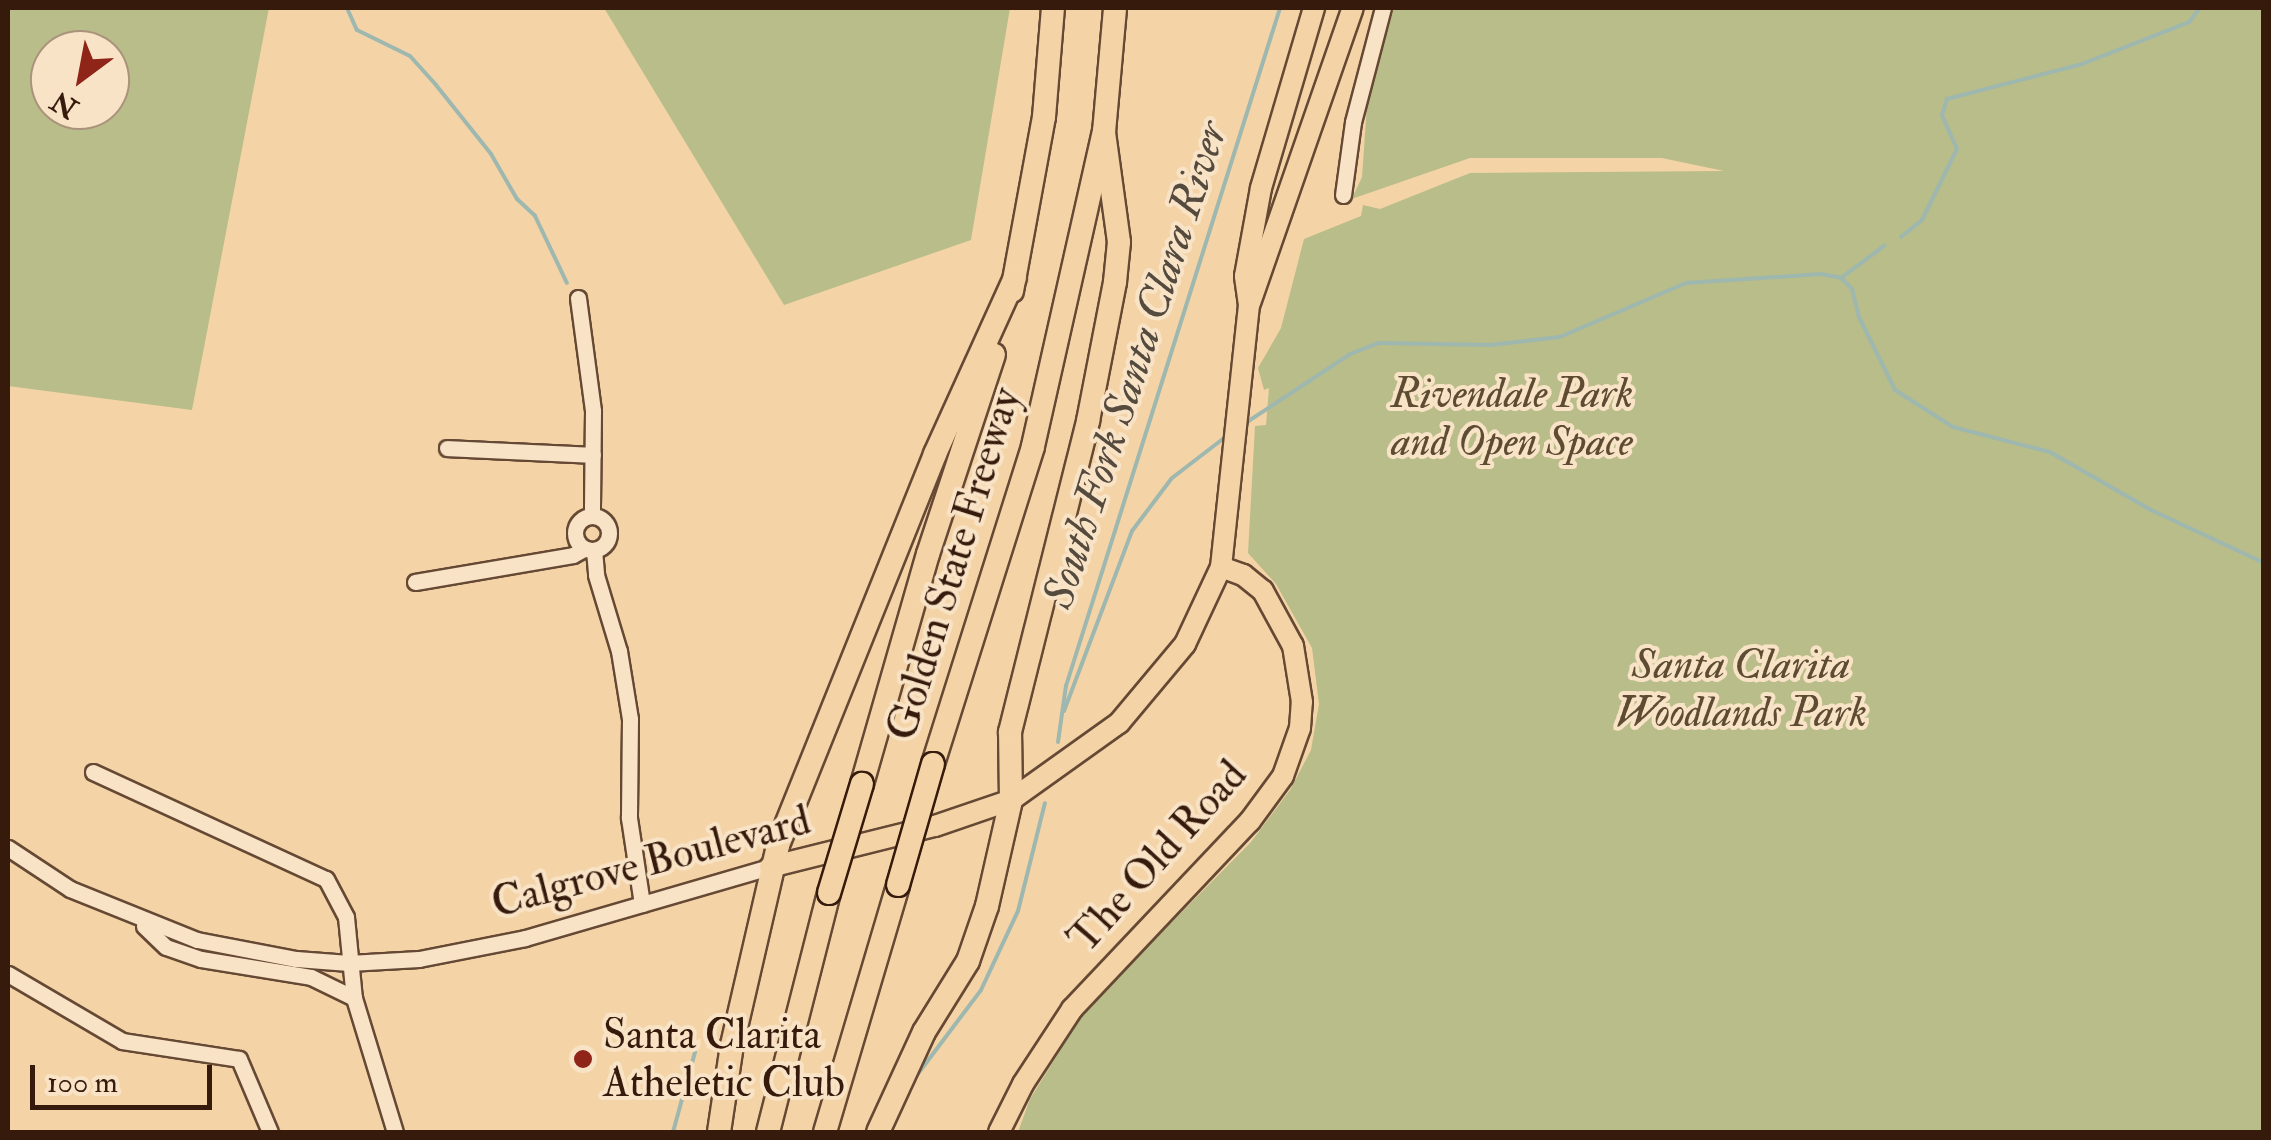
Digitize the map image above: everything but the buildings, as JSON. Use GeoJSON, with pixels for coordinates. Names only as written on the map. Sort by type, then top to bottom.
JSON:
{"type":"FeatureCollection","features":[{"type":"Feature","properties":{"kind":"highway","name":"Golden State Freeway"},"geometry":{"type":"LineString","coordinates":[[768,1132],[829,892],[928,554],[1015,278],[1044,117],[1053,8]]}},
{"type":"Feature","properties":{"kind":"highway","name":"Golden State Freeway"},"geometry":{"type":"LineString","coordinates":[[826,1132],[933,764],[1034,446],[1104,132],[1115,8]]}},
{"type":"Feature","properties":{"kind":"highway"},"geometry":{"type":"LineString","coordinates":[[878,1132],[924,1032],[980,934],[1010,800],[1010,732],[1088,420],[1115,282],[1119,242],[1104,132]]}},
{"type":"Feature","properties":{"kind":"highway"},"geometry":{"type":"LineString","coordinates":[[719,1132],[732,1045],[770,866],[934,454],[1015,278]]}},
{"type":"Feature","properties":{"kind":"main road"},"geometry":{"type":"LineString","coordinates":[[1249,305],[1245,276],[1261,188],[1314,8]]}},
{"type":"Feature","properties":{"kind":"main road"},"geometry":{"type":"LineString","coordinates":[[1221,567],[1249,305],[1353,8]]}},
{"type":"Feature","properties":{"kind":"main road","name":"Calgrove Boulevard"},"geometry":{"type":"LineString","coordinates":[[770,866],[935,826],[1010,800],[1088,748],[1143,700],[1185,644],[1221,567]]}},
{"type":"Feature","properties":{"kind":"main road","name":"The Old Road"},"geometry":{"type":"LineString","coordinates":[[1000,1132],[1040,1055],[1072,1009],[1250,821],[1284,776],[1300,728],[1302,702],[1293,646],[1262,591],[1243,574],[1221,567]]}},
{"type":"Feature","properties":{"kind":"street"},"geometry":{"type":"LineString","coordinates":[[1343,194],[1353,122],[1382,8]]}},
{"type":"Feature","properties":{"kind":"street"},"geometry":{"type":"LineString","coordinates":[[578,298],[592,390],[592,515]]}},
{"type":"Feature","properties":{"kind":"street"},"geometry":{"type":"LineString","coordinates":[[447,448],[593,455]]}},
{"type":"Feature","properties":{"kind":"street"},"geometry":{"type":"LineString","coordinates":[[416,582],[573,555],[589,549],[604,546],[609,534],[604,521],[592,515],[580,520],[574,532],[589,549],[619,651],[630,719],[630,818],[642,904]]}},
{"type":"Feature","properties":{"kind":"street"},"geometry":{"type":"LineString","coordinates":[[93,772],[326,879],[346,918],[354,998],[395,1132]]}},
{"type":"Feature","properties":{"kind":"street","name":"Calgrove Boulevard"},"geometry":{"type":"LineString","coordinates":[[8,848],[70,889],[138,920],[245,951],[349,964],[419,959],[487,946],[770,866]]}},
{"type":"Feature","properties":{"kind":"street"},"geometry":{"type":"LineString","coordinates":[[138,920],[166,947],[234,966],[311,977],[354,998]]}},
{"type":"Feature","properties":{"kind":"street"},"geometry":{"type":"LineString","coordinates":[[8,974],[122,1041],[238,1059],[270,1132]]}},
{"type":"Feature","properties":{"kind":"green space"},"geometry":{"type":"Polygon","coordinates":[[[8,8],[269,8],[192,410],[8,386],[8,8]]]}},
{"type":"Feature","properties":{"kind":"green space"},"geometry":{"type":"Polygon","coordinates":[[[604,8],[1010,8],[971,240],[784,305],[604,8]]]}},
{"type":"Feature","properties":{"kind":"green space","name":"Rivendale Park and Open Space"},"geometry":{"type":"Polygon","coordinates":[[[1394,8],[2263,8],[2263,1132],[1018,1132],[1030,1099],[1086,1009],[1251,842],[1290,790],[1311,750],[1319,704],[1312,648],[1276,584],[1248,553],[1255,426],[1266,425],[1269,388],[1264,390],[1258,368],[1281,328],[1304,239],[1361,216],[1363,205],[1380,209],[1470,173],[1724,171],[1662,158],[1470,158],[1340,203],[1354,194],[1362,177],[1367,105],[1394,8]]]}},
{"type":"Feature","properties":{"kind":"waterway"},"geometry":{"type":"LineString","coordinates":[[347,8],[357,30],[410,56],[436,85],[491,154],[517,199],[535,216],[567,283]]}},
{"type":"Feature","properties":{"kind":"waterway","name":"South Fork Santa Clara River"},"geometry":{"type":"LineString","coordinates":[[1058,742],[1066,686],[1280,8]]}},
{"type":"Feature","properties":{"kind":"waterway"},"geometry":{"type":"LineString","coordinates":[[1901,237],[1922,220],[1957,149],[1942,115],[1947,99],[2082,64],[2189,22],[2200,8]]}},
{"type":"Feature","properties":{"kind":"waterway"},"geometry":{"type":"LineString","coordinates":[[1841,278],[1884,246]]}},
{"type":"Feature","properties":{"kind":"waterway"},"geometry":{"type":"LineString","coordinates":[[1244,424],[1350,354],[1379,343],[1490,345],[1560,337],[1686,283],[1821,274],[1841,278],[1852,289],[1859,317],[1895,390],[1953,427],[2050,452],[2151,510],[2264,563]]}},
{"type":"Feature","properties":{"kind":"waterway"},"geometry":{"type":"LineString","coordinates":[[1064,711],[1132,531],[1172,478],[1228,435]]}},
{"type":"Feature","properties":{"kind":"waterway","name":"South Fork Santa Clara River"},"geometry":{"type":"LineString","coordinates":[[914,1079],[981,990],[1018,911],[1045,803]]}},
{"type":"Feature","properties":{"kind":"waterway"},"geometry":{"type":"LineString","coordinates":[[673,1132],[695,1052]]}},
{"type":"Feature","properties":{"kind":"place","name":"Santa Clarita Atheletic Club"},"geometry":{"type":"Point","coordinates":[583,1059]}},
{"type":"Feature","properties":{"kind":"park label","name":"Santa Clarita Woodlands Park"},"geometry":{"type":"Point","coordinates":[1741,689]}}]}
